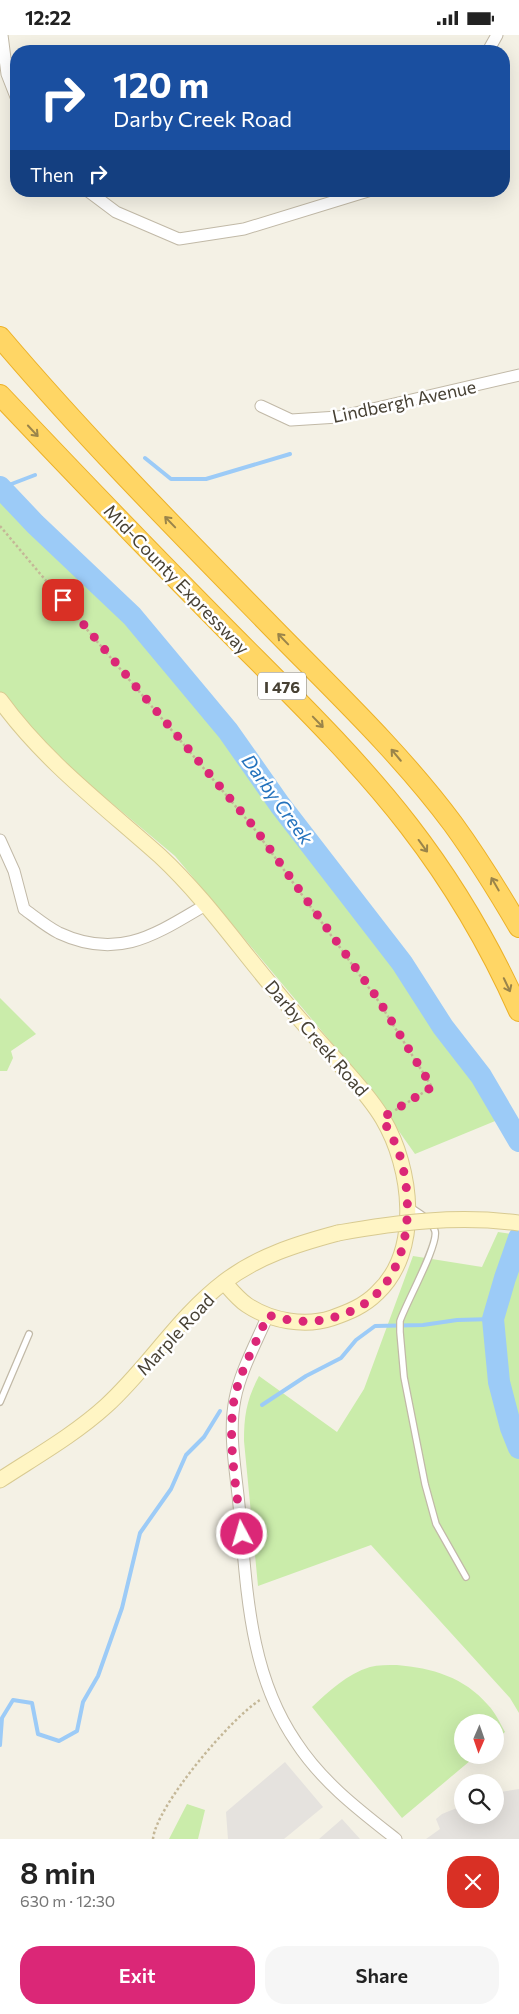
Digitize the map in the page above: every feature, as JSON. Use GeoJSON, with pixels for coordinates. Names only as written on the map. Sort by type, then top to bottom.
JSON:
{"type":"FeatureCollection","features":[{"type":"Feature","properties":{"kind":"highway","name":"Mid-County Expressway"},"geometry":{"type":"LineString","coordinates":[[0,337],[38,382],[168,520],[389,746],[452,822],[489,875],[519,927]]}},
{"type":"Feature","properties":{"kind":"highway","name":"Mid-County Expressway"},"geometry":{"type":"LineString","coordinates":[[0,395],[142,544],[321,726],[409,825],[463,904],[519,1011]]}},
{"type":"Feature","properties":{"kind":"street"},"geometry":{"type":"LineString","coordinates":[[2,35],[7,74],[10,82]]}},
{"type":"Feature","properties":{"kind":"street"},"geometry":{"type":"LineString","coordinates":[[96,197],[116,212],[179,239],[244,229],[348,197]]}},
{"type":"Feature","properties":{"kind":"street","name":"Lindbergh Avenue"},"geometry":{"type":"LineString","coordinates":[[260,406],[291,420],[338,417],[519,375]]}},
{"type":"Feature","properties":{"kind":"street","name":"Darby Creek Road"},"geometry":{"type":"LineString","coordinates":[[0,700],[25,732],[52,761],[158,855],[207,904],[275,990],[368,1096],[382,1118],[399,1155],[407,1189],[406,1231],[399,1260],[386,1284],[376,1294],[355,1309],[326,1320],[292,1322],[268,1315],[249,1306],[224,1282]]}},
{"type":"Feature","properties":{"kind":"street"},"geometry":{"type":"LineString","coordinates":[[0,841],[14,871],[24,909],[58,933],[89,944],[124,945],[158,933],[207,904]]}},
{"type":"Feature","properties":{"kind":"street","name":"Marple Road"},"geometry":{"type":"LineString","coordinates":[[0,1481],[79,1428],[104,1408],[129,1384],[197,1306],[224,1282],[248,1266],[272,1254],[338,1233],[404,1222],[438,1219],[475,1219],[519,1223]]}},
{"type":"Feature","properties":{"kind":"street"},"geometry":{"type":"LineString","coordinates":[[268,1315],[238,1386],[234,1400],[232,1430],[252,1634],[270,1694],[294,1741],[319,1772],[346,1800],[396,1839]]}},
{"type":"Feature","properties":{"kind":"lane"},"geometry":{"type":"LineString","coordinates":[[408,1205],[424,1216],[436,1233],[434,1246],[400,1321],[404,1377],[425,1484],[436,1524],[466,1577]]}},
{"type":"Feature","properties":{"kind":"lane"},"geometry":{"type":"LineString","coordinates":[[0,1402],[29,1334]]}},
{"type":"Feature","properties":{"kind":"path"},"geometry":{"type":"LineString","coordinates":[[0,526],[254,827],[378,999],[432,1087],[382,1118]]}},
{"type":"Feature","properties":{"kind":"path"},"geometry":{"type":"LineString","coordinates":[[153,1839],[159,1819],[204,1757],[245,1711],[270,1694]]}},
{"type":"Feature","properties":{"kind":"green space"},"geometry":{"type":"Polygon","coordinates":[[[0,496],[99,591],[216,725],[413,989],[500,1119],[415,1154],[362,1079],[175,856],[53,754],[0,695],[0,496]]]}},
{"type":"Feature","properties":{"kind":"green space"},"geometry":{"type":"Polygon","coordinates":[[[0,998],[36,1034],[11,1051],[13,1058],[7,1071],[0,1071],[0,998]]]}},
{"type":"Feature","properties":{"kind":"green space"},"geometry":{"type":"Polygon","coordinates":[[[498,1232],[519,1235],[519,1713],[510,1698],[371,1545],[258,1586],[244,1441],[247,1407],[259,1376],[337,1432],[364,1389],[413,1256],[482,1267],[498,1232]]]}},
{"type":"Feature","properties":{"kind":"green space"},"geometry":{"type":"Polygon","coordinates":[[[373,1666],[410,1666],[447,1676],[469,1687],[479,1695],[495,1714],[454,1714],[454,1764],[466,1764],[402,1818],[312,1707],[332,1689],[354,1674],[373,1666]]]}},
{"type":"Feature","properties":{"kind":"green space"},"geometry":{"type":"Polygon","coordinates":[[[187,1804],[205,1810],[198,1839],[169,1839],[187,1804]]]}},
{"type":"Feature","properties":{"kind":"shaded area"},"geometry":{"type":"Polygon","coordinates":[[[285,1762],[323,1807],[284,1839],[228,1839],[226,1812],[285,1762]]]}},
{"type":"Feature","properties":{"kind":"shaded area"},"geometry":{"type":"Polygon","coordinates":[[[519,1789],[519,1839],[426,1839],[440,1829],[436,1819],[442,1814],[454,1809],[454,1824],[504,1824],[504,1792],[519,1789]]]}},
{"type":"Feature","properties":{"kind":"shaded area"},"geometry":{"type":"Polygon","coordinates":[[[342,1819],[360,1839],[319,1839],[342,1819]]]}},
{"type":"Feature","properties":{"kind":"waterway"},"geometry":{"type":"LineString","coordinates":[[145,458],[171,479],[206,479],[290,454]]}},
{"type":"Feature","properties":{"kind":"waterway"},"geometry":{"type":"LineString","coordinates":[[1,488],[35,475]]}},
{"type":"Feature","properties":{"kind":"waterway","name":"Darby Creek"},"geometry":{"type":"LineString","coordinates":[[0,487],[35,524],[132,616],[228,731],[280,805],[402,963],[443,1027],[481,1076],[519,1141]]}},
{"type":"Feature","properties":{"kind":"waterway","name":"Darby Creek"},"geometry":{"type":"LineString","coordinates":[[519,1238],[493,1319],[499,1382],[511,1428],[519,1448]]}},
{"type":"Feature","properties":{"kind":"waterway"},"geometry":{"type":"LineString","coordinates":[[262,1405],[306,1376],[341,1358],[356,1340],[375,1326],[423,1325],[457,1320],[493,1319]]}},
{"type":"Feature","properties":{"kind":"waterway"},"geometry":{"type":"LineString","coordinates":[[0,1745],[2,1718],[13,1700],[32,1703],[38,1734],[59,1741],[77,1731],[83,1702],[98,1676],[122,1608],[140,1533],[171,1489],[186,1455],[204,1437],[220,1411]]}},
{"type":"Feature","properties":{"kind":"route"},"geometry":{"type":"LineString","coordinates":[[63,600],[254,827],[378,999],[432,1087],[382,1118],[393,1137],[399,1155],[407,1189],[408,1205],[403,1248],[399,1260],[386,1284],[365,1303],[355,1309],[326,1320],[292,1322],[268,1315],[234,1400],[233,1444],[242,1534]]}}]}
